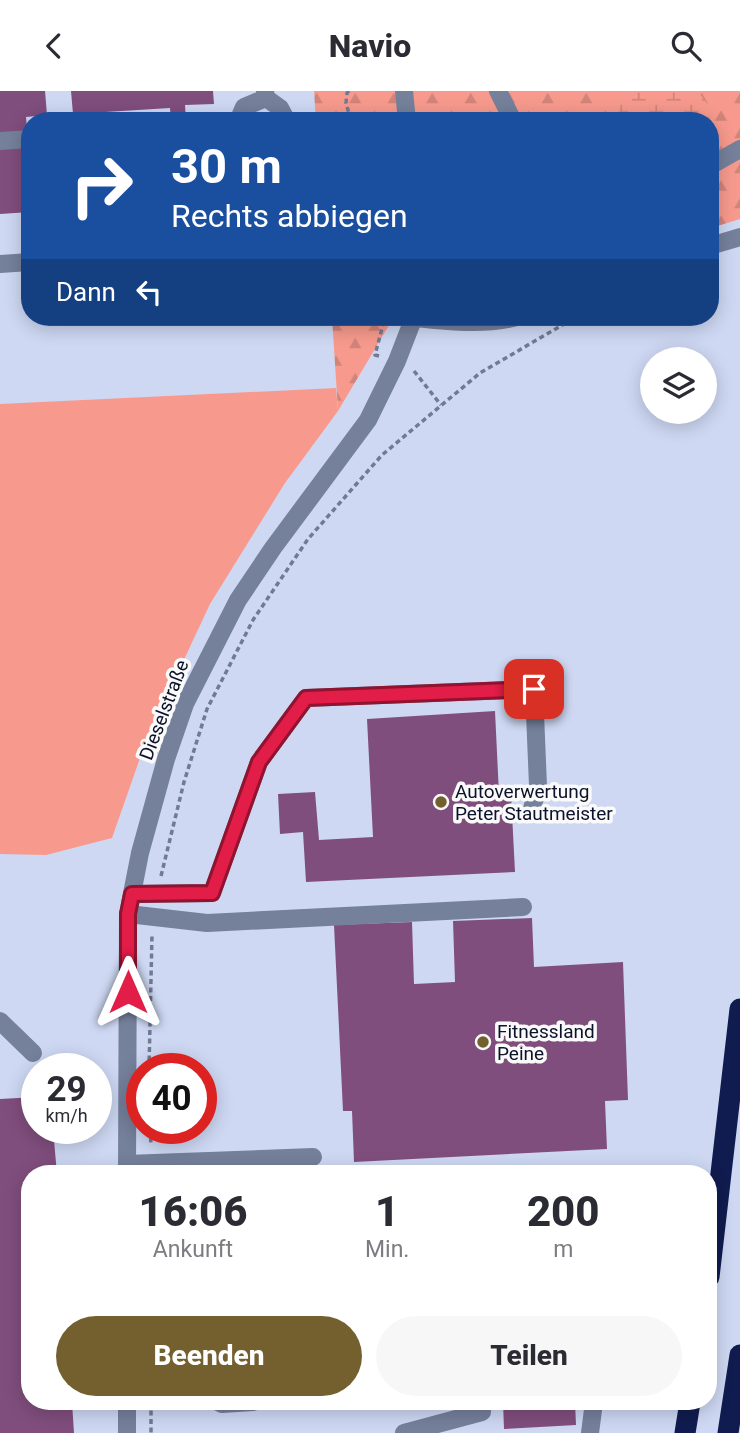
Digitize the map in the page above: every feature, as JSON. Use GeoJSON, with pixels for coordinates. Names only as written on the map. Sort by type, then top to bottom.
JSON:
{"type":"FeatureCollection","features":[{"type":"Feature","properties":{"kind":"highway"},"geometry":{"type":"LineString","coordinates":[[717,1208],[740,1009]]}},
{"type":"Feature","properties":{"kind":"highway"},"geometry":{"type":"LineString","coordinates":[[728,1433],[740,1355]]}},
{"type":"Feature","properties":{"kind":"highway"},"geometry":{"type":"LineString","coordinates":[[685,1433],[689,1410]]}},
{"type":"Feature","properties":{"kind":"street"},"geometry":{"type":"LineString","coordinates":[[404,91],[406,112]]}},
{"type":"Feature","properties":{"kind":"street"},"geometry":{"type":"LineString","coordinates":[[498,91],[508,112]]}},
{"type":"Feature","properties":{"kind":"street"},"geometry":{"type":"LineString","coordinates":[[242,112],[244,107],[266,95],[282,112]]}},
{"type":"Feature","properties":{"kind":"street"},"geometry":{"type":"LineString","coordinates":[[0,141],[21,140]]}},
{"type":"Feature","properties":{"kind":"street"},"geometry":{"type":"LineString","coordinates":[[719,161],[740,149]]}},
{"type":"Feature","properties":{"kind":"street"},"geometry":{"type":"LineString","coordinates":[[719,243],[740,237]]}},
{"type":"Feature","properties":{"kind":"street"},"geometry":{"type":"LineString","coordinates":[[0,264],[21,263]]}},
{"type":"Feature","properties":{"kind":"street","name":"Dieselstraße"},"geometry":{"type":"LineString","coordinates":[[127,1165],[128,914],[140,853],[166,759],[185,704],[238,600],[368,420],[397,361],[411,326]]}},
{"type":"Feature","properties":{"kind":"street"},"geometry":{"type":"LineString","coordinates":[[132,894],[212,893],[259,762],[306,698],[534,689],[538,786],[532,809]]}},
{"type":"Feature","properties":{"kind":"street"},"geometry":{"type":"LineString","coordinates":[[128,914],[207,923],[523,907]]}},
{"type":"Feature","properties":{"kind":"street"},"geometry":{"type":"LineString","coordinates":[[0,1021],[33,1053]]}},
{"type":"Feature","properties":{"kind":"street"},"geometry":{"type":"LineString","coordinates":[[189,1165],[313,1157]]}},
{"type":"Feature","properties":{"kind":"street"},"geometry":{"type":"LineString","coordinates":[[127,1410],[127,1433]]}},
{"type":"Feature","properties":{"kind":"street"},"geometry":{"type":"LineString","coordinates":[[404,1433],[482,1410]]}},
{"type":"Feature","properties":{"kind":"street"},"geometry":{"type":"LineString","coordinates":[[590,1433],[593,1410]]}},
{"type":"Feature","properties":{"kind":"path"},"geometry":{"type":"LineString","coordinates":[[348,112],[346,103],[349,91]]}},
{"type":"Feature","properties":{"kind":"path"},"geometry":{"type":"LineString","coordinates":[[375,355],[382,326]]}},
{"type":"Feature","properties":{"kind":"path"},"geometry":{"type":"LineString","coordinates":[[157,894],[184,782],[208,709],[253,620],[308,540],[382,455],[480,373],[561,326]]}},
{"type":"Feature","properties":{"kind":"path"},"geometry":{"type":"LineString","coordinates":[[149,1053],[152,917]]}},
{"type":"Feature","properties":{"kind":"path"},"geometry":{"type":"LineString","coordinates":[[151,1410],[151,1433]]}},
{"type":"Feature","properties":{"kind":"green space"},"geometry":{"type":"Polygon","coordinates":[[[314,91],[740,91],[740,219],[719,226],[719,112],[315,112],[314,91]]]}},
{"type":"Feature","properties":{"kind":"green space"},"geometry":{"type":"Polygon","coordinates":[[[603,91],[698,91],[711,112],[619,112],[603,91]]]}},
{"type":"Feature","properties":{"kind":"green space"},"geometry":{"type":"Polygon","coordinates":[[[333,326],[389,326],[338,411],[333,326]]]}},
{"type":"Feature","properties":{"kind":"green space"},"geometry":{"type":"Polygon","coordinates":[[[336,388],[338,411],[285,483],[210,604],[146,741],[112,838],[46,855],[0,854],[0,404],[336,388]]]}},
{"type":"Feature","properties":{"kind":"building"},"geometry":{"type":"Polygon","coordinates":[[[0,91],[45,91],[47,112],[21,112],[21,213],[0,214],[0,91]]]}},
{"type":"Feature","properties":{"kind":"building"},"geometry":{"type":"Polygon","coordinates":[[[71,91],[213,91],[214,104],[185,105],[185,112],[170,112],[170,108],[73,112],[71,91]]]}},
{"type":"Feature","properties":{"kind":"building","name":"Autoverwertung Peter Stautmeister"},"geometry":{"type":"Polygon","coordinates":[[[495,711],[499,794],[511,794],[515,872],[306,882],[303,832],[280,834],[278,794],[315,792],[319,840],[373,837],[367,719],[495,711]]]}},
{"type":"Feature","properties":{"kind":"building","name":"Fitnessland Peine"},"geometry":{"type":"Polygon","coordinates":[[[532,918],[534,967],[623,962],[628,1100],[605,1101],[607,1149],[354,1162],[352,1111],[343,1111],[334,925],[412,922],[414,984],[455,982],[453,921],[532,918]]]}},
{"type":"Feature","properties":{"kind":"building"},"geometry":{"type":"Polygon","coordinates":[[[21,1098],[21,1144],[54,1144],[56,1165],[21,1165],[21,1410],[73,1410],[74,1433],[0,1433],[0,1099],[21,1098]]]}},
{"type":"Feature","properties":{"kind":"building"},"geometry":{"type":"Polygon","coordinates":[[[503,1410],[575,1410],[576,1425],[504,1429],[503,1410]]]}},
{"type":"Feature","properties":{"kind":"place","name":"Autoverwertung Peter Stautmeister"},"geometry":{"type":"Point","coordinates":[441,802]}},
{"type":"Feature","properties":{"kind":"place","name":"Fitnessland Peine"},"geometry":{"type":"Point","coordinates":[483,1042]}},
{"type":"Feature","properties":{"kind":"route"},"geometry":{"type":"LineString","coordinates":[[128,992],[128,914],[132,894],[212,893],[259,762],[306,698],[368,698],[534,689]]}}]}
